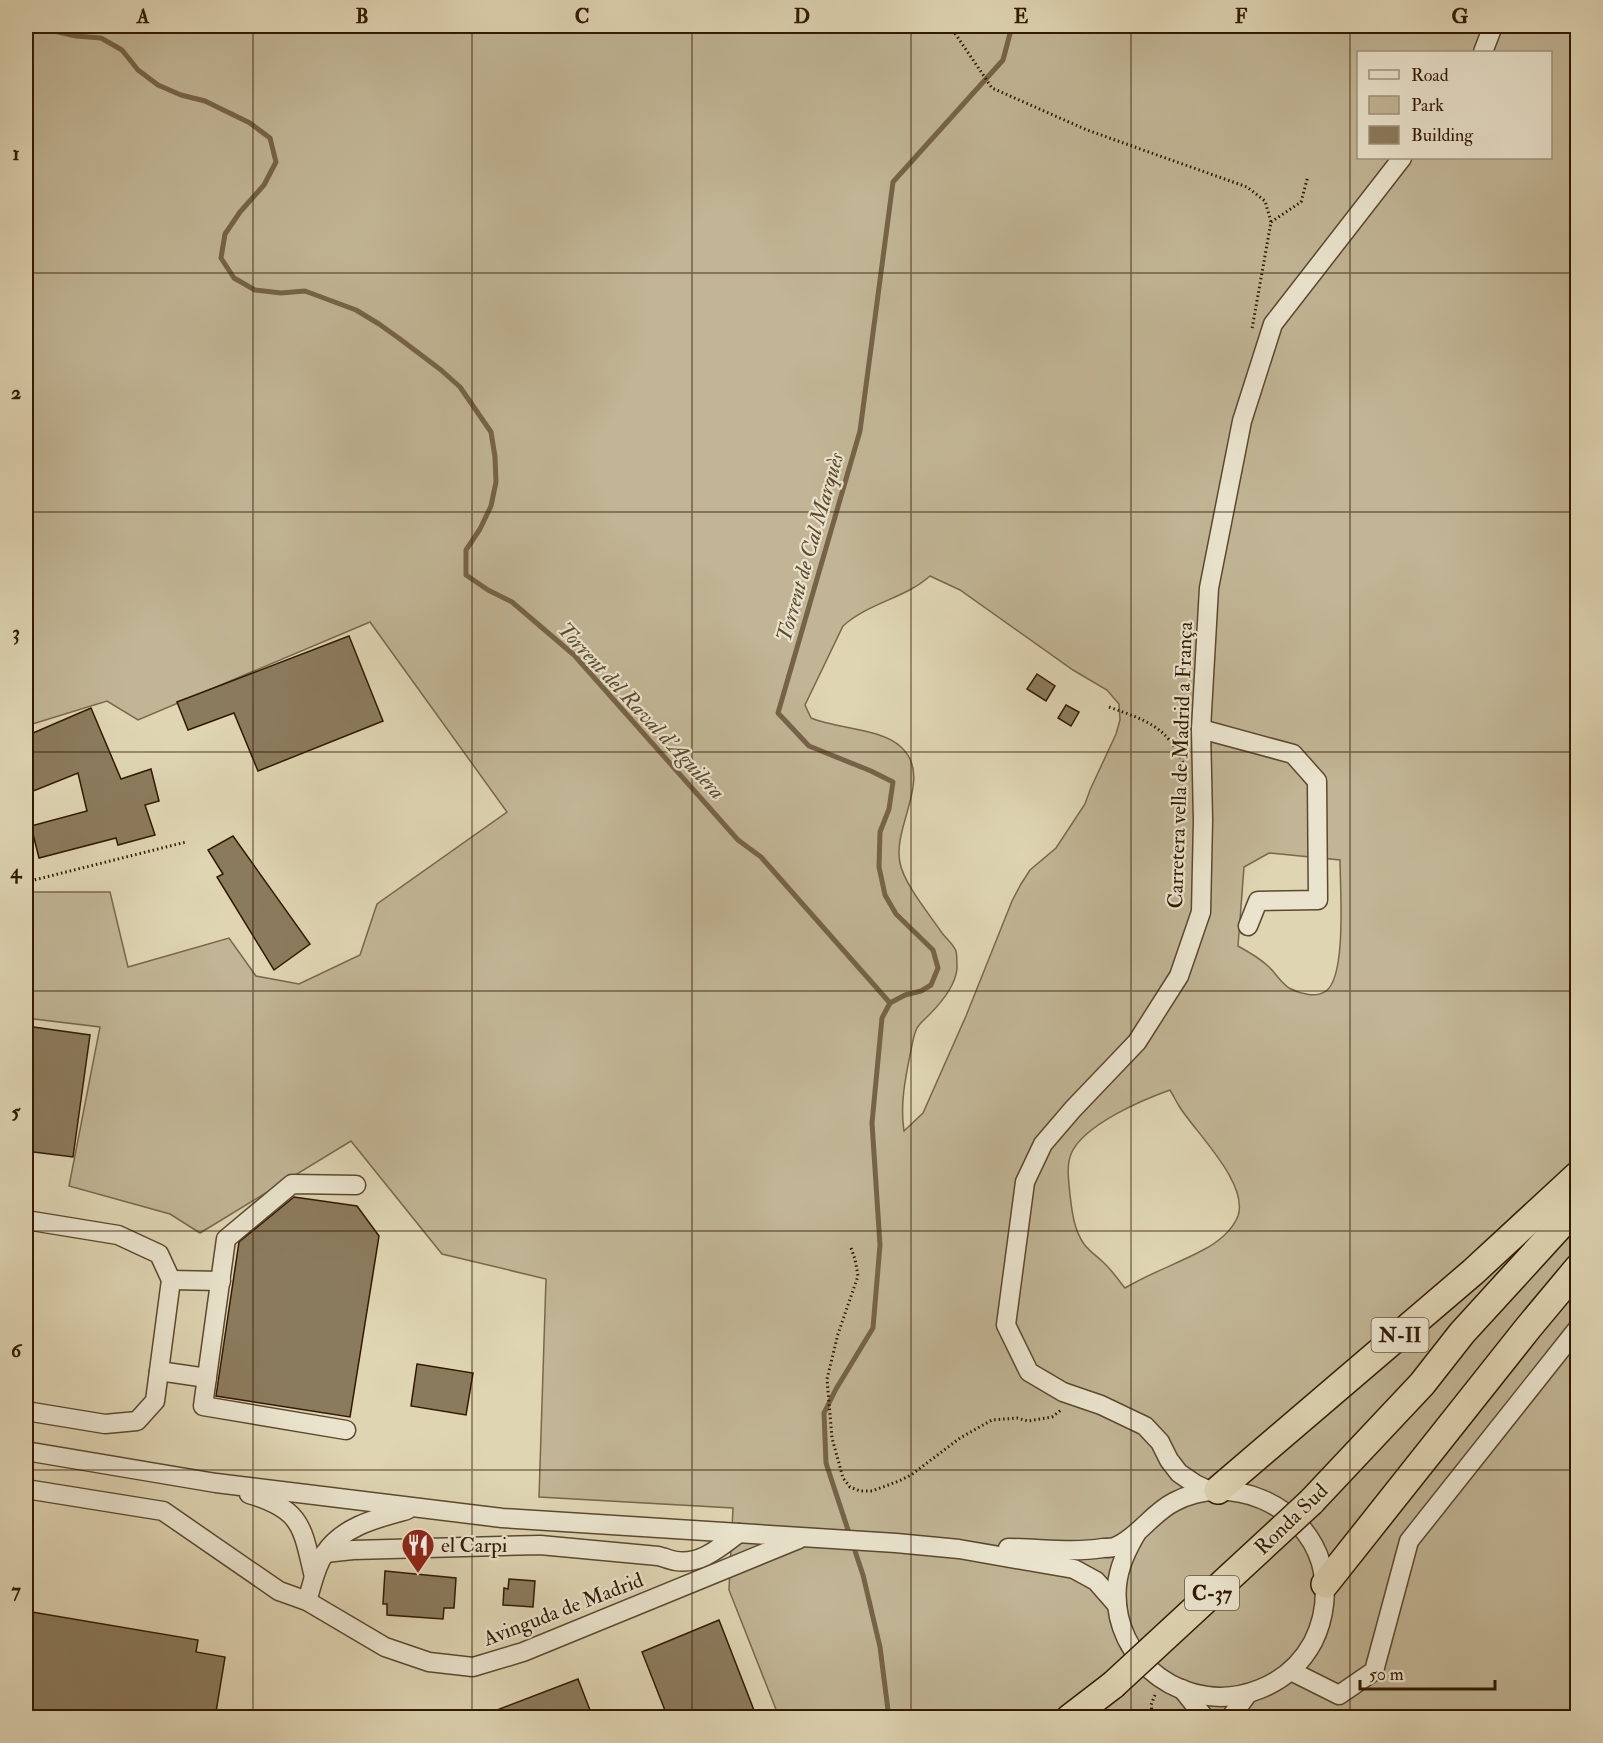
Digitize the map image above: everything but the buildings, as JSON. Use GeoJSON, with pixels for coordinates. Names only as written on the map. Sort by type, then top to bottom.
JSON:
{"type":"FeatureCollection","features":[{"type":"Feature","properties":{"kind":"highway","name":"N-II"},"geometry":{"type":"LineString","coordinates":[[1214,1490],[1473,1272],[1578,1175]]}},
{"type":"Feature","properties":{"kind":"highway","name":"Ronda Sud"},"geometry":{"type":"LineString","coordinates":[[1070,1718],[1113,1684],[1311,1502],[1422,1384],[1462,1333],[1578,1206]]}},
{"type":"Feature","properties":{"kind":"highway","name":"Ronda Sud"},"geometry":{"type":"LineString","coordinates":[[1422,1384],[1472,1340],[1578,1234]]}},
{"type":"Feature","properties":{"kind":"highway"},"geometry":{"type":"LineString","coordinates":[[1325,1584],[1578,1268]]}},
{"type":"Feature","properties":{"kind":"street"},"geometry":{"type":"LineString","coordinates":[[1483,51],[1493,26]]}},
{"type":"Feature","properties":{"kind":"street","name":"Carretera vella de Madrid a França"},"geometry":{"type":"LineString","coordinates":[[1214,1490],[1195,1484],[1179,1473],[1160,1442],[1145,1426],[1101,1405],[1063,1392],[1029,1372],[1006,1326],[1025,1182],[1043,1144],[1137,1042],[1179,976],[1201,912],[1203,820],[1201,729],[1209,588],[1242,421],[1273,324],[1401,159]]}},
{"type":"Feature","properties":{"kind":"street"},"geometry":{"type":"LineString","coordinates":[[1201,729],[1293,754],[1317,781],[1318,900],[1258,901],[1248,926]]}},
{"type":"Feature","properties":{"kind":"street"},"geometry":{"type":"LineString","coordinates":[[346,1431],[204,1406],[226,1239],[292,1184],[356,1185]]}},
{"type":"Feature","properties":{"kind":"street"},"geometry":{"type":"LineString","coordinates":[[26,1220],[118,1235],[159,1254],[171,1280],[155,1401],[137,1421],[105,1424],[26,1411]]}},
{"type":"Feature","properties":{"kind":"street"},"geometry":{"type":"LineString","coordinates":[[171,1280],[221,1281]]}},
{"type":"Feature","properties":{"kind":"street"},"geometry":{"type":"LineString","coordinates":[[1291,1671],[1339,1695],[1374,1671],[1409,1541],[1578,1328]]}},
{"type":"Feature","properties":{"kind":"street"},"geometry":{"type":"LineString","coordinates":[[159,1371],[207,1378]]}},
{"type":"Feature","properties":{"kind":"street","name":"N-II"},"geometry":{"type":"LineString","coordinates":[[26,1451],[216,1483],[502,1518],[959,1549],[1074,1569],[1096,1581],[1117,1605]]}},
{"type":"Feature","properties":{"kind":"street"},"geometry":{"type":"LineString","coordinates":[[1162,1509],[1171,1477],[1169,1460]]}},
{"type":"Feature","properties":{"kind":"street"},"geometry":{"type":"LineString","coordinates":[[216,1483],[258,1497],[292,1514],[300,1525],[306,1542],[314,1577]]}},
{"type":"Feature","properties":{"kind":"street","name":"Avinguda de Madrid"},"geometry":{"type":"LineString","coordinates":[[26,1489],[163,1511],[279,1591],[307,1601],[385,1647],[429,1662],[473,1667],[523,1652],[802,1538]]}},
{"type":"Feature","properties":{"kind":"street","name":"N-II"},"geometry":{"type":"LineString","coordinates":[[959,1549],[1012,1548],[1071,1551],[1116,1546],[1138,1531],[1162,1509],[1185,1496],[1214,1490],[1240,1492],[1262,1498],[1281,1509],[1298,1524],[1311,1542],[1320,1562],[1325,1584],[1324,1608],[1318,1631],[1307,1653],[1291,1671],[1270,1685],[1247,1695],[1222,1698],[1191,1694],[1162,1680],[1145,1665],[1131,1647],[1122,1627],[1117,1605],[1117,1585],[1121,1566],[1128,1547],[1138,1531]]}},
{"type":"Feature","properties":{"kind":"street"},"geometry":{"type":"LineString","coordinates":[[307,1601],[314,1577],[325,1553],[348,1532],[381,1517],[415,1508]]}},
{"type":"Feature","properties":{"kind":"street"},"geometry":{"type":"LineString","coordinates":[[325,1553],[353,1550],[540,1545],[658,1556],[676,1561],[697,1561],[739,1533]]}},
{"type":"Feature","properties":{"kind":"street"},"geometry":{"type":"LineString","coordinates":[[1182,1689],[1205,1718]]}},
{"type":"Feature","properties":{"kind":"street"},"geometry":{"type":"LineString","coordinates":[[1230,1718],[1247,1695]]}},
{"type":"Feature","properties":{"kind":"path"},"geometry":{"type":"LineString","coordinates":[[950,26],[992,88],[1087,130],[1247,187],[1265,201],[1270,222],[1251,327],[1252,337]]}},
{"type":"Feature","properties":{"kind":"path"},"geometry":{"type":"LineString","coordinates":[[1270,222],[1301,202],[1308,176]]}},
{"type":"Feature","properties":{"kind":"path"},"geometry":{"type":"LineString","coordinates":[[1109,707],[1158,728],[1178,751],[1186,769]]}},
{"type":"Feature","properties":{"kind":"path"},"geometry":{"type":"LineString","coordinates":[[26,882],[186,842]]}},
{"type":"Feature","properties":{"kind":"path"},"geometry":{"type":"LineString","coordinates":[[851,1248],[858,1276],[838,1334],[827,1379],[832,1438],[843,1478],[850,1487],[860,1491],[872,1491],[899,1481],[911,1475],[960,1438],[992,1420],[1017,1418],[1028,1421],[1052,1417],[1060,1410],[1070,1394]]}},
{"type":"Feature","properties":{"kind":"path"},"geometry":{"type":"LineString","coordinates":[[1153,1718],[1151,1705],[1162,1680]]}},
{"type":"Feature","properties":{"kind":"green space"},"geometry":{"type":"Polygon","coordinates":[[[26,26],[1577,26],[1577,1717],[779,1717],[729,1590],[733,1508],[539,1497],[546,1279],[442,1254],[351,1141],[200,1233],[170,1214],[69,1186],[100,1027],[26,1018],[26,892],[110,892],[128,967],[229,938],[256,976],[299,984],[360,955],[377,904],[507,812],[370,622],[138,720],[107,701],[26,726],[26,26]],[[930,576],[909,590],[864,611],[843,626],[805,705],[811,718],[882,736],[901,747],[910,759],[914,773],[913,787],[901,833],[900,863],[912,890],[956,951],[956,976],[947,994],[918,1026],[915,1034],[906,1074],[904,1131],[923,1113],[966,1016],[1012,901],[1030,870],[1056,848],[1085,804],[1120,720],[1119,704],[1107,690],[1073,670],[960,590],[930,576]],[[1269,853],[1244,867],[1238,946],[1265,963],[1291,989],[1308,994],[1322,993],[1333,982],[1340,950],[1340,860],[1269,853]],[[1170,1090],[1130,1107],[1100,1124],[1078,1143],[1071,1154],[1069,1180],[1074,1221],[1078,1233],[1086,1247],[1107,1266],[1125,1288],[1214,1244],[1228,1232],[1238,1216],[1239,1203],[1236,1189],[1228,1174],[1170,1090]]]}},
{"type":"Feature","properties":{"kind":"waterway","name":"Torrent del Raval d'Aguilera"},"geometry":{"type":"LineString","coordinates":[[45,26],[49,30],[76,36],[101,38],[122,50],[138,70],[158,85],[181,95],[205,101],[250,123],[270,138],[276,162],[264,185],[240,212],[225,234],[221,258],[234,278],[255,290],[281,293],[305,291],[356,310],[400,339],[460,387],[491,432],[496,482],[491,506],[466,550],[466,575],[512,602],[574,655],[738,840],[761,857],[890,1003]]}},
{"type":"Feature","properties":{"kind":"waterway","name":"Torrent de Cal Marquès"},"geometry":{"type":"LineString","coordinates":[[890,1003],[931,985],[938,968],[933,950],[896,914],[885,895],[879,867],[880,832],[889,809],[893,782],[809,746],[778,713],[860,431],[893,182],[1003,60],[1012,26]]}},
{"type":"Feature","properties":{"kind":"waterway"},"geometry":{"type":"LineString","coordinates":[[850,1536],[826,1463],[824,1413],[873,1328],[880,1245],[872,1123],[882,1018],[890,1003]]}},
{"type":"Feature","properties":{"kind":"waterway"},"geometry":{"type":"LineString","coordinates":[[853,1545],[863,1575],[880,1647],[889,1718]]}},
{"type":"Feature","properties":{"kind":"place","name":"el Carpi"},"geometry":{"type":"Point","coordinates":[418,1574]}}]}
